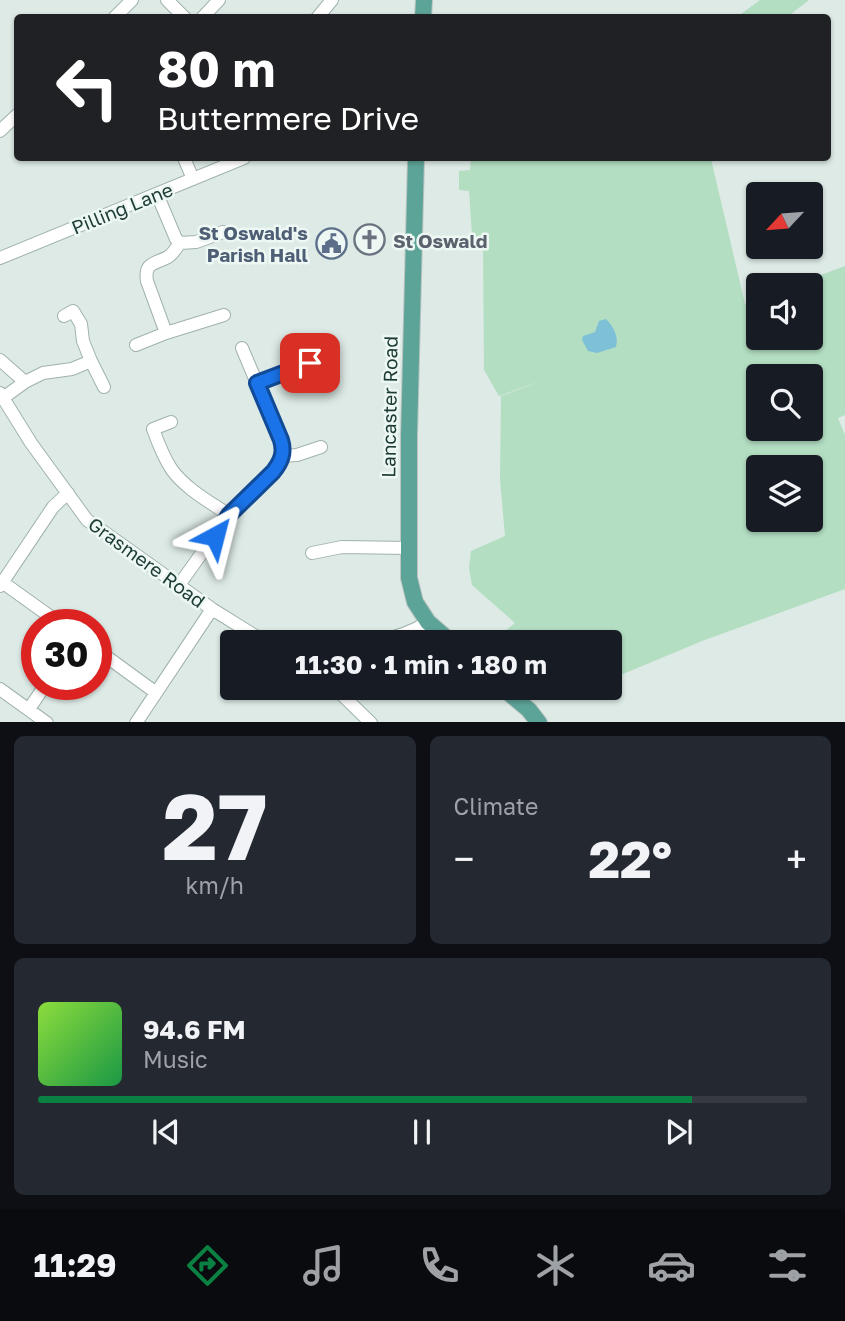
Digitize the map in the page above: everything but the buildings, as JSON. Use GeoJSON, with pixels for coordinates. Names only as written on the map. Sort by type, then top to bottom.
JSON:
{"type":"FeatureCollection","features":[{"type":"Feature","properties":{"kind":"main road","name":"Lancaster Road"},"geometry":{"type":"LineString","coordinates":[[416,161],[409,578],[415,602],[428,622],[437,630]]}},
{"type":"Feature","properties":{"kind":"main road"},"geometry":{"type":"LineString","coordinates":[[517,700],[538,722]]}},
{"type":"Feature","properties":{"kind":"street"},"geometry":{"type":"LineString","coordinates":[[118,14],[132,0]]}},
{"type":"Feature","properties":{"kind":"street"},"geometry":{"type":"LineString","coordinates":[[167,0],[181,14]]}},
{"type":"Feature","properties":{"kind":"street"},"geometry":{"type":"LineString","coordinates":[[206,14],[219,0]]}},
{"type":"Feature","properties":{"kind":"street"},"geometry":{"type":"LineString","coordinates":[[320,14],[332,0]]}},
{"type":"Feature","properties":{"kind":"street"},"geometry":{"type":"LineString","coordinates":[[0,131],[14,118]]}},
{"type":"Feature","properties":{"kind":"street"},"geometry":{"type":"LineString","coordinates":[[185,161],[193,179]]}},
{"type":"Feature","properties":{"kind":"street","name":"Pilling Lane"},"geometry":{"type":"LineString","coordinates":[[0,258],[237,161]]}},
{"type":"Feature","properties":{"kind":"street"},"geometry":{"type":"LineString","coordinates":[[157,194],[180,243],[196,242],[223,232]]}},
{"type":"Feature","properties":{"kind":"street"},"geometry":{"type":"LineString","coordinates":[[166,333],[146,274],[152,264],[171,256],[180,243]]}},
{"type":"Feature","properties":{"kind":"street"},"geometry":{"type":"LineString","coordinates":[[72,310],[81,324],[83,341],[104,387]]}},
{"type":"Feature","properties":{"kind":"street"},"geometry":{"type":"LineString","coordinates":[[136,345],[224,315]]}},
{"type":"Feature","properties":{"kind":"street"},"geometry":{"type":"LineString","coordinates":[[179,585],[229,515],[273,472],[282,456],[281,440],[242,348]]}},
{"type":"Feature","properties":{"kind":"street"},"geometry":{"type":"LineString","coordinates":[[0,360],[25,382]]}},
{"type":"Feature","properties":{"kind":"street"},"geometry":{"type":"LineString","coordinates":[[2,396],[43,373],[72,369],[91,361]]}},
{"type":"Feature","properties":{"kind":"street"},"geometry":{"type":"LineString","coordinates":[[257,383],[310,363]]}},
{"type":"Feature","properties":{"kind":"street","name":"Grasmere Road"},"geometry":{"type":"LineString","coordinates":[[2,396],[31,443],[87,520],[246,630]]}},
{"type":"Feature","properties":{"kind":"street"},"geometry":{"type":"LineString","coordinates":[[172,422],[149,431],[184,483],[229,515]]}},
{"type":"Feature","properties":{"kind":"street"},"geometry":{"type":"LineString","coordinates":[[282,456],[297,455],[321,447]]}},
{"type":"Feature","properties":{"kind":"street"},"geometry":{"type":"LineString","coordinates":[[38,609],[1,584],[53,507],[68,493]]}},
{"type":"Feature","properties":{"kind":"street"},"geometry":{"type":"LineString","coordinates":[[312,553],[342,547],[408,548]]}},
{"type":"Feature","properties":{"kind":"street"},"geometry":{"type":"LineString","coordinates":[[137,722],[212,609]]}},
{"type":"Feature","properties":{"kind":"street"},"geometry":{"type":"LineString","coordinates":[[416,630],[428,622]]}},
{"type":"Feature","properties":{"kind":"street"},"geometry":{"type":"LineString","coordinates":[[112,661],[155,692]]}},
{"type":"Feature","properties":{"kind":"street"},"geometry":{"type":"LineString","coordinates":[[0,689],[46,722]]}},
{"type":"Feature","properties":{"kind":"street"},"geometry":{"type":"LineString","coordinates":[[29,709],[35,700]]}},
{"type":"Feature","properties":{"kind":"street"},"geometry":{"type":"LineString","coordinates":[[347,700],[369,722]]}},
{"type":"Feature","properties":{"kind":"green space"},"geometry":{"type":"Polygon","coordinates":[[[760,0],[809,0],[791,14],[741,14],[760,0]]]}},
{"type":"Feature","properties":{"kind":"green space"},"geometry":{"type":"Polygon","coordinates":[[[471,161],[711,161],[746,304],[746,350],[823,350],[823,274],[845,266],[845,415],[838,418],[845,435],[845,589],[702,641],[622,674],[622,630],[506,630],[515,623],[472,585],[469,568],[471,551],[505,536],[500,479],[501,396],[549,378],[499,396],[484,370],[483,241],[472,235],[469,191],[459,190],[459,171],[470,170],[471,161]]]}},
{"type":"Feature","properties":{"kind":"water"},"geometry":{"type":"Polygon","coordinates":[[[606,319],[615,332],[616,347],[597,353],[588,351],[582,340],[583,336],[595,332],[599,321],[606,319]]]}},
{"type":"Feature","properties":{"kind":"place","name":"St Oswald"},"geometry":{"type":"Point","coordinates":[370,240]}},
{"type":"Feature","properties":{"kind":"place","name":"St Oswald's Parish Hall"},"geometry":{"type":"Point","coordinates":[331,243]}},
{"type":"Feature","properties":{"kind":"route"},"geometry":{"type":"LineString","coordinates":[[215,536],[229,515],[273,472],[282,456],[281,440],[257,383],[310,363]]}}]}
